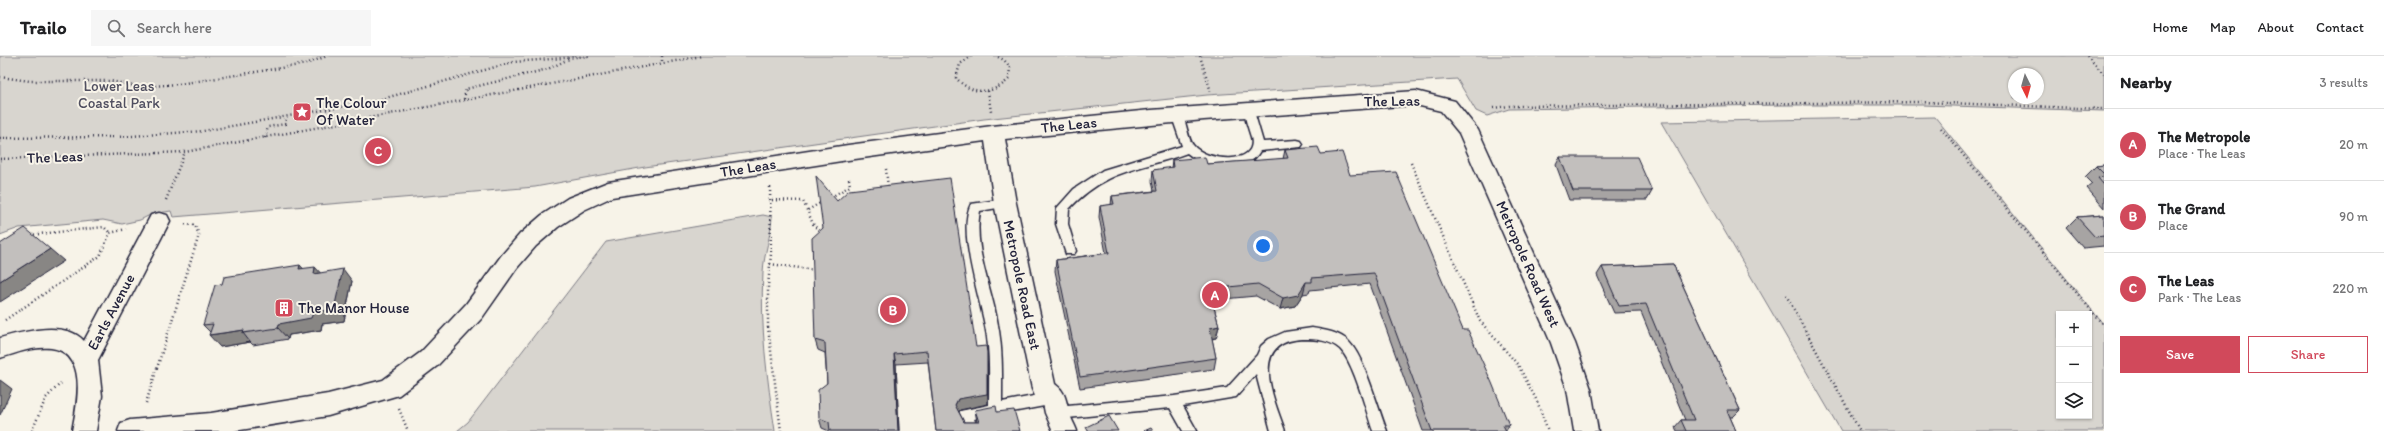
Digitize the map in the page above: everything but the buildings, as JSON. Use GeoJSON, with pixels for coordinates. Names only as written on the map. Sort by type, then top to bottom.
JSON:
{"type":"FeatureCollection","features":[{"type":"Feature","properties":{"kind":"street","name":"The Leas"},"geometry":{"type":"LineString","coordinates":[[130,431],[163,430],[211,424],[328,405],[390,388],[429,359],[474,311],[509,262],[528,240],[550,221],[576,204],[608,190],[770,164],[994,133],[1214,110],[1416,98],[1448,106]]}},
{"type":"Feature","properties":{"kind":"street","name":"Metropole Road West"},"geometry":{"type":"LineString","coordinates":[[1448,106],[1468,130],[1564,343],[1579,389],[1586,431]]}},
{"type":"Feature","properties":{"kind":"street","name":"Metropole Road East"},"geometry":{"type":"LineString","coordinates":[[994,133],[1005,203],[1044,389],[1059,414]]}},
{"type":"Feature","properties":{"kind":"street","name":"Earls Avenue"},"geometry":{"type":"LineString","coordinates":[[84,431],[90,404],[91,382],[86,360],[159,221]]}},
{"type":"Feature","properties":{"kind":"street"},"geometry":{"type":"LineString","coordinates":[[0,348],[27,340],[50,338],[72,344],[86,360]]}},
{"type":"Feature","properties":{"kind":"lane"},"geometry":{"type":"LineString","coordinates":[[1176,114],[1189,148],[1200,157],[1215,163],[1235,162],[1253,153],[1258,142],[1248,108]]}},
{"type":"Feature","properties":{"kind":"lane"},"geometry":{"type":"LineString","coordinates":[[1256,147],[1297,144]]}},
{"type":"Feature","properties":{"kind":"lane"},"geometry":{"type":"LineString","coordinates":[[1070,251],[1062,224],[1063,208],[1087,183],[1105,173],[1189,148]]}},
{"type":"Feature","properties":{"kind":"lane"},"geometry":{"type":"LineString","coordinates":[[996,410],[994,338],[981,284],[971,218],[975,207],[1005,203]]}},
{"type":"Feature","properties":{"kind":"lane"},"geometry":{"type":"LineString","coordinates":[[972,431],[965,415],[996,410],[1059,414],[1174,402],[1231,393],[1262,359],[1267,348],[1287,336],[1306,332],[1327,335],[1345,346],[1353,362],[1380,431]]}},
{"type":"Feature","properties":{"kind":"lane"},"geometry":{"type":"LineString","coordinates":[[1262,359],[1269,404],[1278,431]]}},
{"type":"Feature","properties":{"kind":"lane"},"geometry":{"type":"LineString","coordinates":[[1174,402],[1190,431]]}},
{"type":"Feature","properties":{"kind":"path"},"geometry":{"type":"LineString","coordinates":[[0,77],[30,81],[110,81],[139,87],[179,84],[306,64],[327,56]]}},
{"type":"Feature","properties":{"kind":"path"},"geometry":{"type":"LineString","coordinates":[[0,138],[41,136],[116,137],[171,135],[286,118],[375,101],[513,62],[590,56]]}},
{"type":"Feature","properties":{"kind":"path"},"geometry":{"type":"LineString","coordinates":[[662,56],[662,62]]}},
{"type":"Feature","properties":{"kind":"path","name":"The Leas"},"geometry":{"type":"LineString","coordinates":[[0,159],[186,152],[662,62],[702,56]]}},
{"type":"Feature","properties":{"kind":"path"},"geometry":{"type":"LineString","coordinates":[[972,56],[962,61],[958,67],[956,78],[968,89],[984,92],[999,88],[1009,79],[1010,67],[1004,60],[996,56]]}},
{"type":"Feature","properties":{"kind":"path"},"geometry":{"type":"LineString","coordinates":[[1200,56],[1214,110]]}},
{"type":"Feature","properties":{"kind":"path"},"geometry":{"type":"LineString","coordinates":[[2087,56],[2104,74]]}},
{"type":"Feature","properties":{"kind":"path"},"geometry":{"type":"LineString","coordinates":[[464,99],[466,89],[503,78],[550,70],[572,58]]}},
{"type":"Feature","properties":{"kind":"path"},"geometry":{"type":"LineString","coordinates":[[1493,108],[1509,106],[1921,102],[2104,109]]}},
{"type":"Feature","properties":{"kind":"path"},"geometry":{"type":"LineString","coordinates":[[265,138],[268,127],[285,124],[286,118]]}},
{"type":"Feature","properties":{"kind":"path"},"geometry":{"type":"LineString","coordinates":[[1941,128],[2104,326]]}},
{"type":"Feature","properties":{"kind":"path"},"geometry":{"type":"LineString","coordinates":[[159,221],[186,152]]}},
{"type":"Feature","properties":{"kind":"path"},"geometry":{"type":"LineString","coordinates":[[1412,163],[1480,321],[1518,365],[1537,401],[1548,431]]}},
{"type":"Feature","properties":{"kind":"path"},"geometry":{"type":"LineString","coordinates":[[770,164],[768,200],[770,264],[768,289],[771,375],[781,431]]}},
{"type":"Feature","properties":{"kind":"path"},"geometry":{"type":"LineString","coordinates":[[886,167],[889,196]]}},
{"type":"Feature","properties":{"kind":"path"},"geometry":{"type":"LineString","coordinates":[[808,210],[850,186],[849,179]]}},
{"type":"Feature","properties":{"kind":"path"},"geometry":{"type":"LineString","coordinates":[[768,200],[803,201],[813,225],[818,230],[825,233]]}},
{"type":"Feature","properties":{"kind":"path"},"geometry":{"type":"LineString","coordinates":[[23,236],[104,227],[110,233]]}},
{"type":"Feature","properties":{"kind":"path"},"geometry":{"type":"LineString","coordinates":[[770,264],[816,270]]}},
{"type":"Feature","properties":{"kind":"path"},"geometry":{"type":"LineString","coordinates":[[1786,295],[1860,431]]}},
{"type":"Feature","properties":{"kind":"path"},"geometry":{"type":"LineString","coordinates":[[32,431],[46,398],[86,360]]}},
{"type":"Feature","properties":{"kind":"green space","name":"Lower Leas Coastal Park"},"geometry":{"type":"Polygon","coordinates":[[[0,56],[2104,56],[2104,111],[1922,105],[1783,105],[1509,109],[1487,116],[1476,111],[1457,79],[1207,95],[984,119],[645,167],[535,187],[173,217],[171,211],[152,214],[140,220],[122,224],[103,220],[19,228],[0,235],[0,56]]]}},
{"type":"Feature","properties":{"kind":"green space"},"geometry":{"type":"Polygon","coordinates":[[[1935,117],[2104,325],[2104,431],[1841,431],[1661,122],[1935,117]]]}},
{"type":"Feature","properties":{"kind":"green space"},"geometry":{"type":"Polygon","coordinates":[[[763,215],[772,217],[764,265],[762,312],[767,372],[775,431],[457,431],[468,422],[606,242],[763,215]]]}},
{"type":"Feature","properties":{"kind":"place","name":"The Colour Of Water"},"geometry":{"type":"Point","coordinates":[302,112]}},
{"type":"Feature","properties":{"kind":"place","name":"The Leas"},"geometry":{"type":"Point","coordinates":[378,151]}},
{"type":"Feature","properties":{"kind":"place","name":"The Metropole"},"geometry":{"type":"Point","coordinates":[1215,295]}},
{"type":"Feature","properties":{"kind":"place","name":"The Manor House"},"geometry":{"type":"Point","coordinates":[284,308]}},
{"type":"Feature","properties":{"kind":"place","name":"The Grand"},"geometry":{"type":"Point","coordinates":[893,310]}}]}
